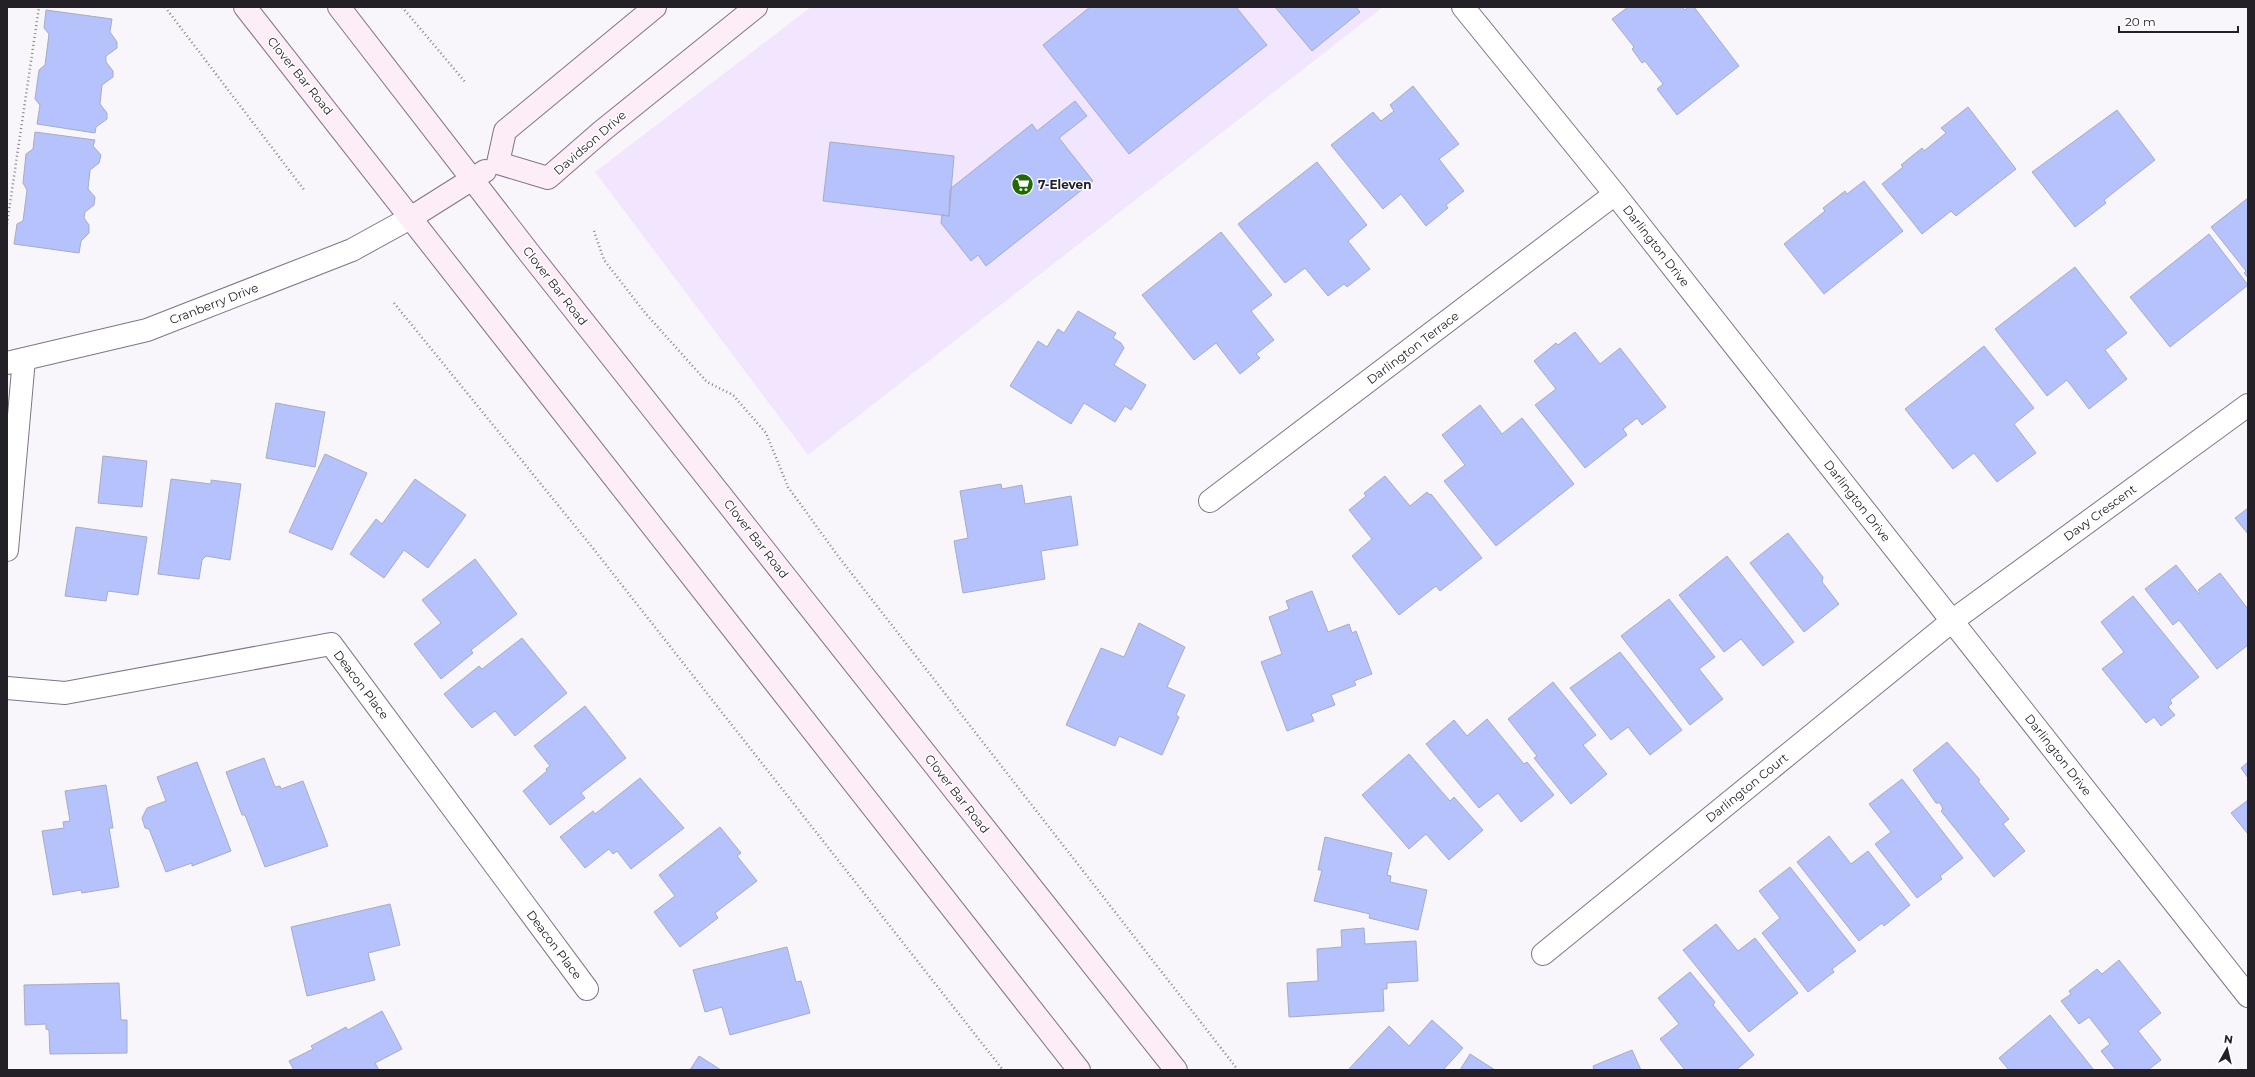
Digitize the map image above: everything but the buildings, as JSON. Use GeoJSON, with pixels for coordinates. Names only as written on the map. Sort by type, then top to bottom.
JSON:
{"type":"FeatureCollection","features":[{"type":"Feature","properties":{"kind":"main road","name":"Clover Bar Road"},"geometry":{"type":"LineString","coordinates":[[245,7],[412,217],[1079,1070]]}},
{"type":"Feature","properties":{"kind":"main road","name":"Clover Bar Road"},"geometry":{"type":"LineString","coordinates":[[339,7],[473,180],[1176,1070]]}},
{"type":"Feature","properties":{"kind":"main road"},"geometry":{"type":"LineString","coordinates":[[412,217],[498,163],[505,131],[655,7]]}},
{"type":"Feature","properties":{"kind":"main road","name":"Davidson Drive"},"geometry":{"type":"LineString","coordinates":[[498,163],[548,178],[602,131],[756,7]]}},
{"type":"Feature","properties":{"kind":"street","name":"Darlington Drive"},"geometry":{"type":"LineString","coordinates":[[1463,7],[1615,194],[2248,996]]}},
{"type":"Feature","properties":{"kind":"street","name":"Darlington Terrace"},"geometry":{"type":"LineString","coordinates":[[1210,501],[1615,194]]}},
{"type":"Feature","properties":{"kind":"street","name":"Cranberry Drive"},"geometry":{"type":"LineString","coordinates":[[16,361],[147,330],[352,250],[412,217]]}},
{"type":"Feature","properties":{"kind":"street"},"geometry":{"type":"LineString","coordinates":[[7,550],[16,361]]}},
{"type":"Feature","properties":{"kind":"street","name":"Davy Crescent"},"geometry":{"type":"LineString","coordinates":[[1952,621],[2248,405]]}},
{"type":"Feature","properties":{"kind":"street","name":"Darlington Court"},"geometry":{"type":"LineString","coordinates":[[1543,954],[1952,621]]}},
{"type":"Feature","properties":{"kind":"street","name":"Deacon Place"},"geometry":{"type":"LineString","coordinates":[[7,688],[65,693],[330,644],[587,989]]}},
{"type":"Feature","properties":{"kind":"path"},"geometry":{"type":"LineString","coordinates":[[7,224],[39,7]]}},
{"type":"Feature","properties":{"kind":"path"},"geometry":{"type":"LineString","coordinates":[[165,7],[305,191]]}},
{"type":"Feature","properties":{"kind":"path"},"geometry":{"type":"LineString","coordinates":[[402,7],[466,83]]}},
{"type":"Feature","properties":{"kind":"path"},"geometry":{"type":"LineString","coordinates":[[594,231],[604,260],[646,314],[707,382],[733,395],[766,433],[788,487],[834,550],[1238,1070]]}},
{"type":"Feature","properties":{"kind":"path"},"geometry":{"type":"LineString","coordinates":[[394,303],[592,547],[1003,1070]]}},
{"type":"Feature","properties":{"kind":"shaded area"},"geometry":{"type":"Polygon","coordinates":[[[811,7],[1383,7],[808,455],[595,172],[811,7]]]}},
{"type":"Feature","properties":{"kind":"place","name":"7-Eleven"},"geometry":{"type":"Point","coordinates":[1022,185]}}]}
